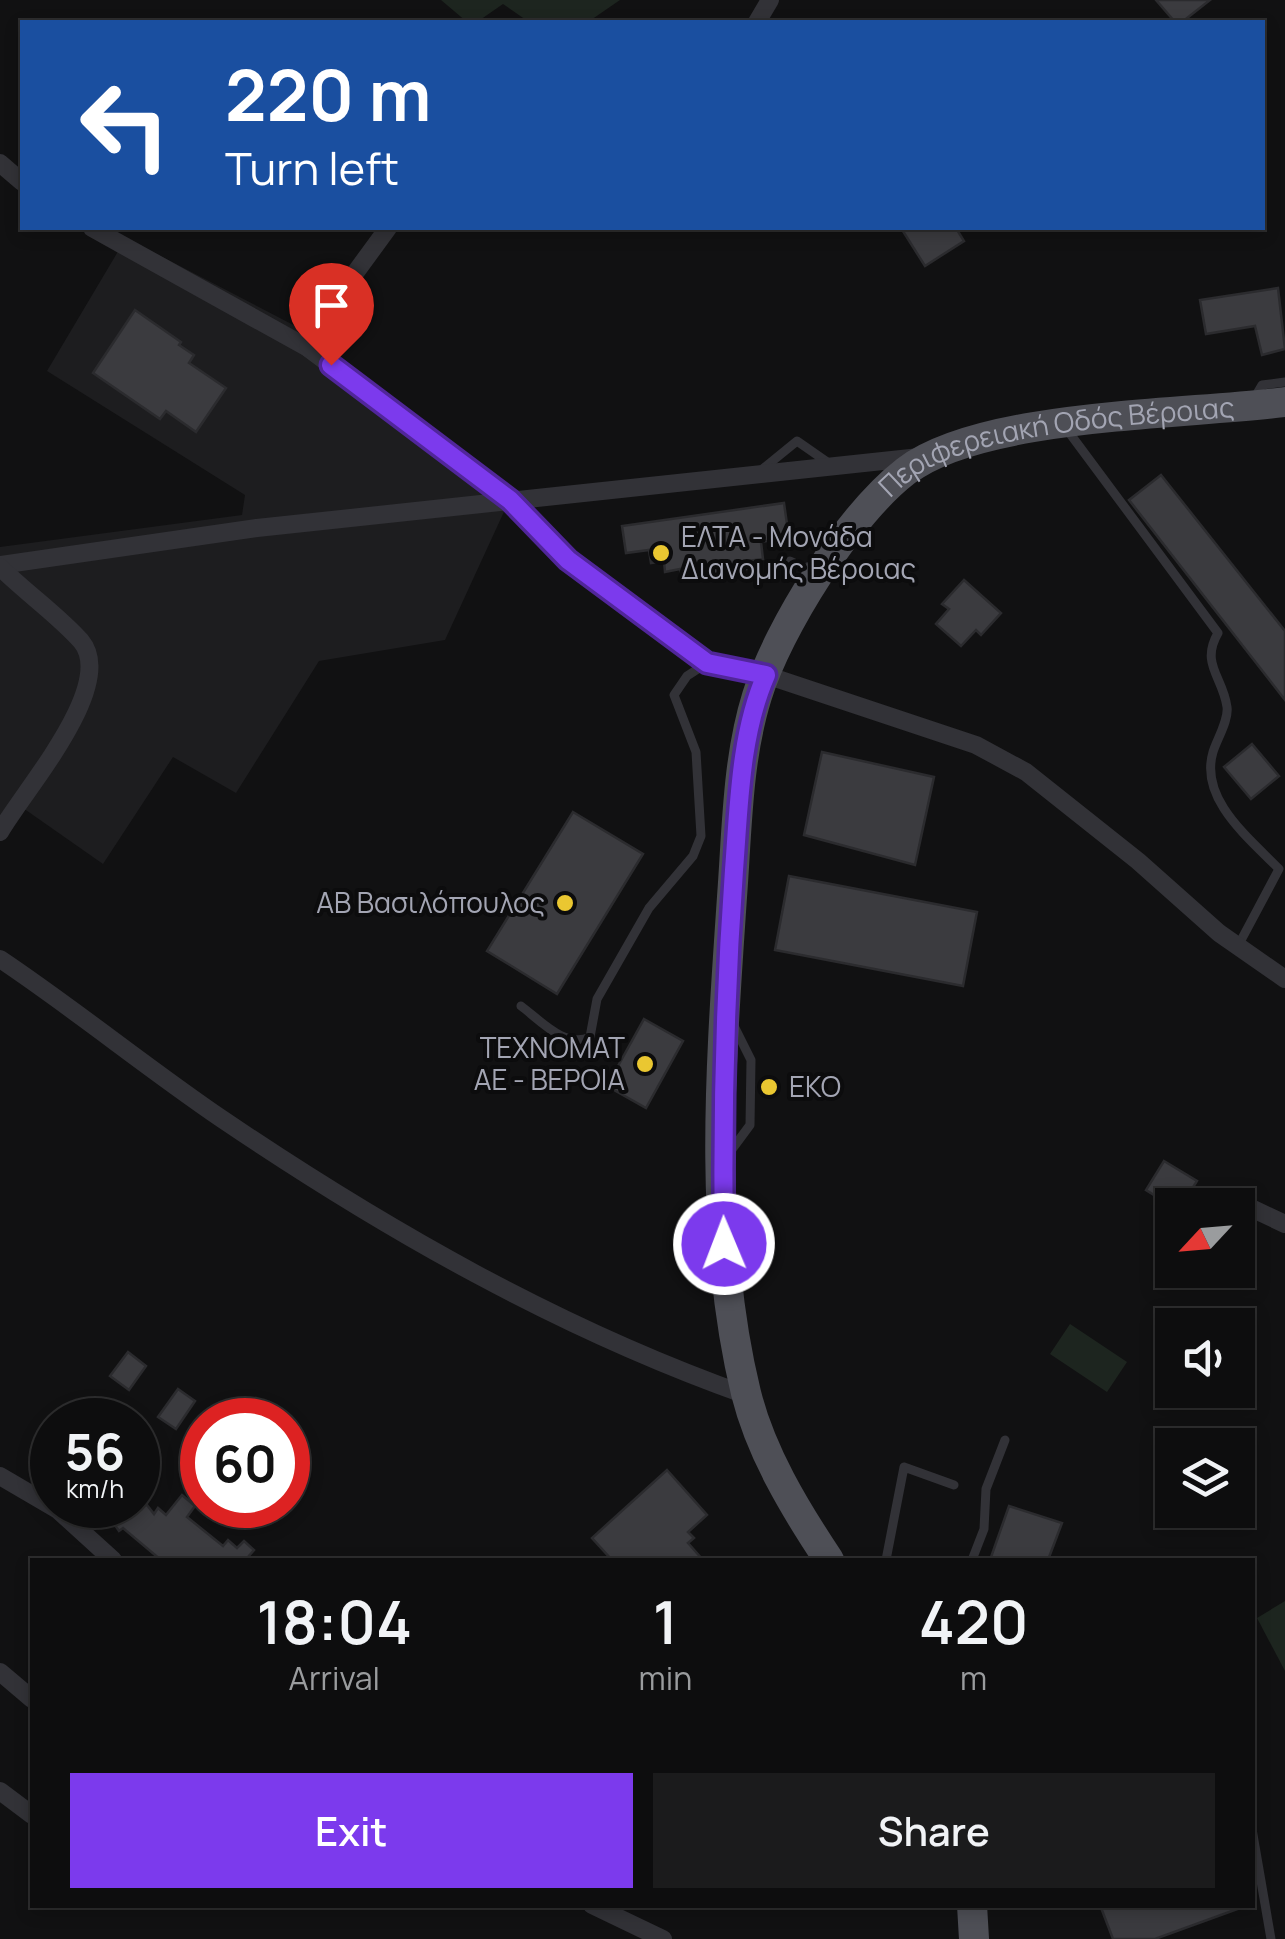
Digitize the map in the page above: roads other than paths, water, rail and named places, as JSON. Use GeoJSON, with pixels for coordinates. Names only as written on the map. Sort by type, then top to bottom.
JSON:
{"type":"FeatureCollection","features":[{"type":"Feature","properties":{"kind":"main road","name":"Περιφερειακή Οδός Βέροιας"},"geometry":{"type":"LineString","coordinates":[[827,1558],[795,1508],[746,1395],[724,1244],[725,1009],[740,791],[756,697],[799,604],[831,557],[892,484],[930,456],[992,434],[1285,402]]}},
{"type":"Feature","properties":{"kind":"main road"},"geometry":{"type":"LineString","coordinates":[[972,1908],[974,1939]]}},
{"type":"Feature","properties":{"kind":"street"},"geometry":{"type":"LineString","coordinates":[[0,163],[20,180]]}},
{"type":"Feature","properties":{"kind":"street"},"geometry":{"type":"LineString","coordinates":[[96,230],[308,348],[510,500],[568,560],[707,663],[766,675],[976,744],[1026,772],[1285,980]]}},
{"type":"Feature","properties":{"kind":"street"},"geometry":{"type":"LineString","coordinates":[[308,348],[320,321],[387,230]]}},
{"type":"Feature","properties":{"kind":"street"},"geometry":{"type":"LineString","coordinates":[[0,566],[257,528],[754,478],[930,456]]}},
{"type":"Feature","properties":{"kind":"street"},"geometry":{"type":"LineString","coordinates":[[0,566],[81,641],[93,667],[86,699],[0,832]]}},
{"type":"Feature","properties":{"kind":"street"},"geometry":{"type":"LineString","coordinates":[[0,958],[223,1120],[422,1247],[562,1317],[746,1395]]}},
{"type":"Feature","properties":{"kind":"street"},"geometry":{"type":"LineString","coordinates":[[1255,1210],[1285,1224]]}},
{"type":"Feature","properties":{"kind":"street"},"geometry":{"type":"LineString","coordinates":[[0,1476],[58,1510],[112,1558]]}},
{"type":"Feature","properties":{"kind":"street"},"geometry":{"type":"LineString","coordinates":[[0,1672],[30,1697]]}},
{"type":"Feature","properties":{"kind":"street"},"geometry":{"type":"LineString","coordinates":[[0,1791],[30,1814]]}},
{"type":"Feature","properties":{"kind":"street"},"geometry":{"type":"LineString","coordinates":[[598,1908],[663,1939]]}},
{"type":"Feature","properties":{"kind":"lane"},"geometry":{"type":"LineString","coordinates":[[1249,407],[1262,385],[1285,382]]}},
{"type":"Feature","properties":{"kind":"lane"},"geometry":{"type":"LineString","coordinates":[[1063,424],[1218,633],[1211,645],[1209,665],[1228,708],[1208,776],[1215,797],[1279,868],[1238,946]]}},
{"type":"Feature","properties":{"kind":"lane"},"geometry":{"type":"LineString","coordinates":[[754,478],[797,441],[834,465]]}},
{"type":"Feature","properties":{"kind":"lane"},"geometry":{"type":"LineString","coordinates":[[790,561],[805,568],[831,557]]}},
{"type":"Feature","properties":{"kind":"lane"},"geometry":{"type":"LineString","coordinates":[[521,1006],[564,1038],[581,1042],[590,1037],[597,1000],[649,908],[692,856],[701,836],[702,794],[696,752],[674,695],[687,676],[707,663]]}},
{"type":"Feature","properties":{"kind":"lane"},"geometry":{"type":"LineString","coordinates":[[973,1558],[984,1529],[986,1488],[1005,1440]]}},
{"type":"Feature","properties":{"kind":"lane"},"geometry":{"type":"LineString","coordinates":[[886,1558],[904,1467],[954,1484]]}},
{"type":"Feature","properties":{"kind":"lane"},"geometry":{"type":"LineString","coordinates":[[1255,1846],[1272,1939]]}},
{"type":"Feature","properties":{"kind":"place","name":"ΕΛΤΑ - Μονάδα Διανομής Βέροιας"},"geometry":{"type":"Point","coordinates":[661,553]}},
{"type":"Feature","properties":{"kind":"place","name":"ΑΒ Βασιλόπουλος"},"geometry":{"type":"Point","coordinates":[565,903]}},
{"type":"Feature","properties":{"kind":"place","name":"ΤΕΧΝΟΜΑΤ ΑΕ - ΒΕΡΟΙΑ"},"geometry":{"type":"Point","coordinates":[645,1064]}},
{"type":"Feature","properties":{"kind":"place","name":"EKO"},"geometry":{"type":"Point","coordinates":[769,1087]}}]}
